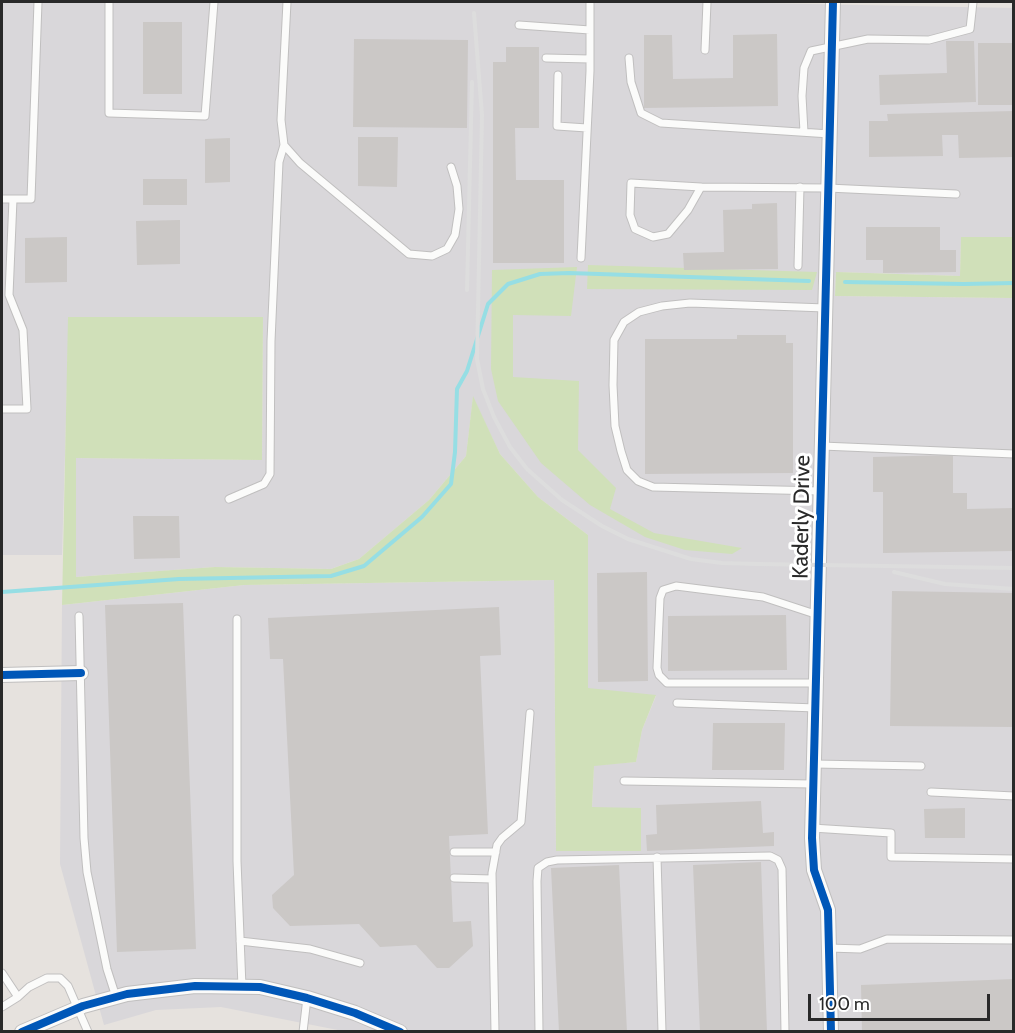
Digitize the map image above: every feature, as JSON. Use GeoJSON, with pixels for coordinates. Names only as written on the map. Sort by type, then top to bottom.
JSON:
{"type":"FeatureCollection","features":[{"type":"Feature","properties":{"kind":"street","name":"Kaderly Drive"},"geometry":{"type":"LineString","coordinates":[[831,1032],[828,910],[814,870],[812,828],[833,2]]}},
{"type":"Feature","properties":{"kind":"street"},"geometry":{"type":"LineString","coordinates":[[2,675],[81,674]]}},
{"type":"Feature","properties":{"kind":"street"},"geometry":{"type":"LineString","coordinates":[[22,1032],[78,1008],[127,994],[195,986],[260,987],[355,1013],[399,1031]]}},
{"type":"Feature","properties":{"kind":"lane"},"geometry":{"type":"LineString","coordinates":[[2,199],[31,199],[38,2]]}},
{"type":"Feature","properties":{"kind":"lane"},"geometry":{"type":"LineString","coordinates":[[109,2],[109,113],[205,116],[214,2]]}},
{"type":"Feature","properties":{"kind":"lane"},"geometry":{"type":"LineString","coordinates":[[229,499],[264,484],[270,474],[271,341],[279,162],[284,145],[281,120],[286,2]]}},
{"type":"Feature","properties":{"kind":"lane"},"geometry":{"type":"LineString","coordinates":[[581,258],[590,59],[590,2]]}},
{"type":"Feature","properties":{"kind":"lane"},"geometry":{"type":"LineString","coordinates":[[705,50],[707,2]]}},
{"type":"Feature","properties":{"kind":"lane"},"geometry":{"type":"LineString","coordinates":[[804,132],[802,96],[804,68],[811,51],[868,39],[929,40],[970,29],[973,2]]}},
{"type":"Feature","properties":{"kind":"lane"},"geometry":{"type":"LineString","coordinates":[[519,25],[590,30]]}},
{"type":"Feature","properties":{"kind":"lane"},"geometry":{"type":"LineString","coordinates":[[546,58],[590,59]]}},
{"type":"Feature","properties":{"kind":"lane"},"geometry":{"type":"LineString","coordinates":[[629,58],[631,82],[641,113],[661,123],[830,134]]}},
{"type":"Feature","properties":{"kind":"lane"},"geometry":{"type":"LineString","coordinates":[[558,75],[557,126],[587,128]]}},
{"type":"Feature","properties":{"kind":"lane"},"geometry":{"type":"LineString","coordinates":[[284,145],[300,163],[409,254],[432,256],[447,249],[455,235],[459,209],[457,186],[451,167]]}},
{"type":"Feature","properties":{"kind":"lane"},"geometry":{"type":"LineString","coordinates":[[701,186],[688,210],[668,234],[653,237],[635,229],[630,215],[630,183],[956,194]]}},
{"type":"Feature","properties":{"kind":"lane"},"geometry":{"type":"LineString","coordinates":[[798,266],[800,187]]}},
{"type":"Feature","properties":{"kind":"lane"},"geometry":{"type":"LineString","coordinates":[[2,409],[27,409],[23,330],[9,295],[13,199]]}},
{"type":"Feature","properties":{"kind":"lane"},"geometry":{"type":"LineString","coordinates":[[2,264],[10,264]]}},
{"type":"Feature","properties":{"kind":"lane"},"geometry":{"type":"LineString","coordinates":[[821,491],[653,487],[638,481],[627,470],[621,451],[615,426],[613,385],[614,340],[624,322],[639,312],[662,306],[690,303],[825,308]]}},
{"type":"Feature","properties":{"kind":"lane"},"geometry":{"type":"LineString","coordinates":[[822,446],[1014,454]]}},
{"type":"Feature","properties":{"kind":"lane"},"geometry":{"type":"LineString","coordinates":[[816,683],[667,683],[659,675],[657,668],[660,598],[663,590],[676,586],[763,597],[818,615]]}},
{"type":"Feature","properties":{"kind":"lane"},"geometry":{"type":"LineString","coordinates":[[79,616],[84,838],[87,872],[107,969],[116,997]]}},
{"type":"Feature","properties":{"kind":"lane"},"geometry":{"type":"LineString","coordinates":[[237,619],[237,861],[242,987]]}},
{"type":"Feature","properties":{"kind":"lane"},"geometry":{"type":"LineString","coordinates":[[677,703],[816,708]]}},
{"type":"Feature","properties":{"kind":"lane"},"geometry":{"type":"LineString","coordinates":[[495,1032],[492,879],[497,844],[521,822],[530,713]]}},
{"type":"Feature","properties":{"kind":"lane"},"geometry":{"type":"LineString","coordinates":[[814,764],[921,766]]}},
{"type":"Feature","properties":{"kind":"lane"},"geometry":{"type":"LineString","coordinates":[[624,781],[813,784]]}},
{"type":"Feature","properties":{"kind":"lane"},"geometry":{"type":"LineString","coordinates":[[931,792],[1014,796]]}},
{"type":"Feature","properties":{"kind":"lane"},"geometry":{"type":"LineString","coordinates":[[812,828],[891,833],[891,857],[1014,859]]}},
{"type":"Feature","properties":{"kind":"lane"},"geometry":{"type":"LineString","coordinates":[[454,852],[496,852]]}},
{"type":"Feature","properties":{"kind":"lane"},"geometry":{"type":"LineString","coordinates":[[539,1032],[538,868],[547,862],[556,860],[770,856],[778,860],[782,869],[785,1032]]}},
{"type":"Feature","properties":{"kind":"lane"},"geometry":{"type":"LineString","coordinates":[[657,857],[662,1032]]}},
{"type":"Feature","properties":{"kind":"lane"},"geometry":{"type":"LineString","coordinates":[[454,878],[492,879]]}},
{"type":"Feature","properties":{"kind":"lane"},"geometry":{"type":"LineString","coordinates":[[829,948],[860,949],[887,939],[1014,940]]}},
{"type":"Feature","properties":{"kind":"lane"},"geometry":{"type":"LineString","coordinates":[[240,941],[310,949],[360,963]]}},
{"type":"Feature","properties":{"kind":"lane"},"geometry":{"type":"LineString","coordinates":[[2,973],[18,997]]}},
{"type":"Feature","properties":{"kind":"lane"},"geometry":{"type":"LineString","coordinates":[[2,1007],[29,987],[47,978],[60,978],[68,986],[88,1032]]}},
{"type":"Feature","properties":{"kind":"lane"},"geometry":{"type":"LineString","coordinates":[[303,1032],[307,998]]}},
{"type":"Feature","properties":{"kind":"shaded area"},"geometry":{"type":"Polygon","coordinates":[[[2,2],[708,2],[1013,8],[1013,237],[961,237],[960,276],[836,272],[835,296],[1013,298],[1013,1031],[348,1032],[221,1007],[156,1010],[104,1025],[60,864],[62,605],[244,585],[554,580],[556,851],[592,808],[594,765],[636,762],[642,730],[656,696],[588,689],[588,535],[538,497],[500,454],[473,398],[466,456],[429,500],[359,559],[331,569],[215,567],[76,577],[76,458],[262,460],[263,317],[69,317],[62,555],[2,555],[2,2]]]}},
{"type":"Feature","properties":{"kind":"green space"},"geometry":{"type":"Polygon","coordinates":[[[961,237],[1013,237],[1013,298],[835,296],[836,272],[960,276],[961,237]]]}},
{"type":"Feature","properties":{"kind":"green space"},"geometry":{"type":"Polygon","coordinates":[[[588,265],[817,272],[812,290],[587,289],[588,265]]]}},
{"type":"Feature","properties":{"kind":"green space"},"geometry":{"type":"Polygon","coordinates":[[[577,267],[571,316],[513,315],[513,377],[579,381],[578,450],[616,488],[610,509],[654,533],[742,548],[732,554],[685,550],[645,537],[590,505],[541,463],[498,401],[491,369],[492,270],[577,267]]]}},
{"type":"Feature","properties":{"kind":"green space"},"geometry":{"type":"Polygon","coordinates":[[[68,317],[263,317],[262,460],[76,458],[76,577],[215,567],[331,569],[359,559],[429,500],[466,456],[473,396],[500,454],[538,497],[588,535],[588,688],[656,695],[642,730],[636,762],[594,766],[592,807],[641,808],[641,851],[556,851],[554,580],[244,585],[62,605],[68,317]]]}},
{"type":"Feature","properties":{"kind":"building"},"geometry":{"type":"Polygon","coordinates":[[[143,22],[182,22],[182,94],[143,94],[143,22]]]}},
{"type":"Feature","properties":{"kind":"building"},"geometry":{"type":"Polygon","coordinates":[[[777,34],[778,106],[644,108],[644,35],[672,35],[673,79],[733,78],[733,35],[777,34]]]}},
{"type":"Feature","properties":{"kind":"building"},"geometry":{"type":"Polygon","coordinates":[[[354,39],[468,40],[467,128],[353,127],[354,39]]]}},
{"type":"Feature","properties":{"kind":"building"},"geometry":{"type":"Polygon","coordinates":[[[946,41],[974,41],[976,102],[880,105],[879,75],[947,73],[946,41]]]}},
{"type":"Feature","properties":{"kind":"building"},"geometry":{"type":"Polygon","coordinates":[[[978,43],[1014,43],[1014,105],[978,105],[978,43]]]}},
{"type":"Feature","properties":{"kind":"building"},"geometry":{"type":"Polygon","coordinates":[[[506,47],[539,47],[539,128],[515,128],[516,180],[564,180],[564,263],[493,263],[493,62],[506,62],[506,47]]]}},
{"type":"Feature","properties":{"kind":"building"},"geometry":{"type":"Polygon","coordinates":[[[1014,111],[1014,157],[959,158],[958,135],[942,135],[943,156],[869,157],[869,121],[888,121],[887,114],[1014,111]]]}},
{"type":"Feature","properties":{"kind":"building"},"geometry":{"type":"Polygon","coordinates":[[[358,137],[398,137],[397,187],[358,186],[358,137]]]}},
{"type":"Feature","properties":{"kind":"building"},"geometry":{"type":"Polygon","coordinates":[[[230,138],[230,182],[205,183],[205,139],[230,138]]]}},
{"type":"Feature","properties":{"kind":"building"},"geometry":{"type":"Polygon","coordinates":[[[143,179],[187,179],[187,205],[143,205],[143,179]]]}},
{"type":"Feature","properties":{"kind":"building"},"geometry":{"type":"Polygon","coordinates":[[[777,203],[778,269],[684,270],[683,253],[724,252],[723,210],[752,209],[752,204],[777,203]]]}},
{"type":"Feature","properties":{"kind":"building"},"geometry":{"type":"Polygon","coordinates":[[[180,220],[180,264],[137,265],[136,221],[180,220]]]}},
{"type":"Feature","properties":{"kind":"building"},"geometry":{"type":"Polygon","coordinates":[[[866,227],[940,227],[940,250],[956,250],[956,272],[883,273],[883,260],[866,260],[866,227]]]}},
{"type":"Feature","properties":{"kind":"building"},"geometry":{"type":"Polygon","coordinates":[[[67,237],[67,282],[25,283],[25,238],[67,237]]]}},
{"type":"Feature","properties":{"kind":"building"},"geometry":{"type":"Polygon","coordinates":[[[737,335],[786,335],[786,343],[793,343],[793,473],[645,474],[645,339],[737,339],[737,335]]]}},
{"type":"Feature","properties":{"kind":"building"},"geometry":{"type":"Polygon","coordinates":[[[953,455],[953,493],[967,493],[967,509],[1014,508],[1014,551],[883,553],[883,492],[873,492],[873,457],[953,455]]]}},
{"type":"Feature","properties":{"kind":"building"},"geometry":{"type":"Polygon","coordinates":[[[133,516],[179,516],[180,558],[134,559],[133,516]]]}},
{"type":"Feature","properties":{"kind":"building"},"geometry":{"type":"Polygon","coordinates":[[[647,572],[648,681],[598,682],[597,573],[647,572]]]}},
{"type":"Feature","properties":{"kind":"building"},"geometry":{"type":"Polygon","coordinates":[[[892,591],[1014,593],[1014,727],[890,726],[892,591]]]}},
{"type":"Feature","properties":{"kind":"building"},"geometry":{"type":"Polygon","coordinates":[[[183,603],[196,949],[117,952],[105,605],[183,603]]]}},
{"type":"Feature","properties":{"kind":"building"},"geometry":{"type":"Polygon","coordinates":[[[499,607],[501,655],[480,656],[488,834],[449,836],[453,922],[471,921],[473,946],[449,968],[437,968],[416,945],[380,947],[359,924],[290,926],[273,908],[272,895],[294,875],[283,659],[270,659],[268,618],[499,607]]]}},
{"type":"Feature","properties":{"kind":"building"},"geometry":{"type":"Polygon","coordinates":[[[786,615],[787,670],[668,671],[668,616],[786,615]]]}},
{"type":"Feature","properties":{"kind":"building"},"geometry":{"type":"Polygon","coordinates":[[[713,723],[785,723],[784,770],[712,770],[713,723]]]}},
{"type":"Feature","properties":{"kind":"building"},"geometry":{"type":"Polygon","coordinates":[[[761,801],[763,833],[774,832],[774,846],[647,851],[646,835],[657,834],[656,805],[761,801]]]}},
{"type":"Feature","properties":{"kind":"building"},"geometry":{"type":"Polygon","coordinates":[[[965,808],[965,838],[925,838],[924,809],[965,808]]]}},
{"type":"Feature","properties":{"kind":"building"},"geometry":{"type":"Polygon","coordinates":[[[761,862],[767,1032],[700,1032],[693,865],[761,862]]]}},
{"type":"Feature","properties":{"kind":"building"},"geometry":{"type":"Polygon","coordinates":[[[619,865],[627,1032],[559,1032],[551,868],[619,865]]]}},
{"type":"Feature","properties":{"kind":"building"},"geometry":{"type":"Polygon","coordinates":[[[1014,979],[1014,1032],[862,1032],[861,985],[1014,979]]]}},
{"type":"Feature","properties":{"kind":"waterway"},"geometry":{"type":"LineString","coordinates":[[2,592],[179,579],[331,576],[364,566],[422,517],[451,484],[455,452],[457,389],[467,371],[488,304],[508,284],[540,274],[569,273],[809,281]]}},
{"type":"Feature","properties":{"kind":"waterway"},"geometry":{"type":"LineString","coordinates":[[845,282],[1014,283]]}},
{"type":"Feature","properties":{"kind":"railway"},"geometry":{"type":"LineString","coordinates":[[474,13],[482,115],[477,359],[483,389],[494,417],[510,447],[527,469],[562,500],[602,526],[628,539],[691,559],[722,563],[1014,568]]}},
{"type":"Feature","properties":{"kind":"railway"},"geometry":{"type":"LineString","coordinates":[[467,290],[472,82]]}},
{"type":"Feature","properties":{"kind":"railway"},"geometry":{"type":"LineString","coordinates":[[894,572],[945,584],[1014,589]]}},
{"type":"Feature","properties":{"kind":"cycle path"},"geometry":{"type":"LineString","coordinates":[[831,1032],[828,910],[814,870],[812,838],[833,2]]}},
{"type":"Feature","properties":{"kind":"cycle path"},"geometry":{"type":"LineString","coordinates":[[2,675],[81,673]]}},
{"type":"Feature","properties":{"kind":"cycle path"},"geometry":{"type":"LineString","coordinates":[[22,1032],[83,1006],[127,994],[195,986],[260,987],[355,1013],[400,1032]]}}]}
